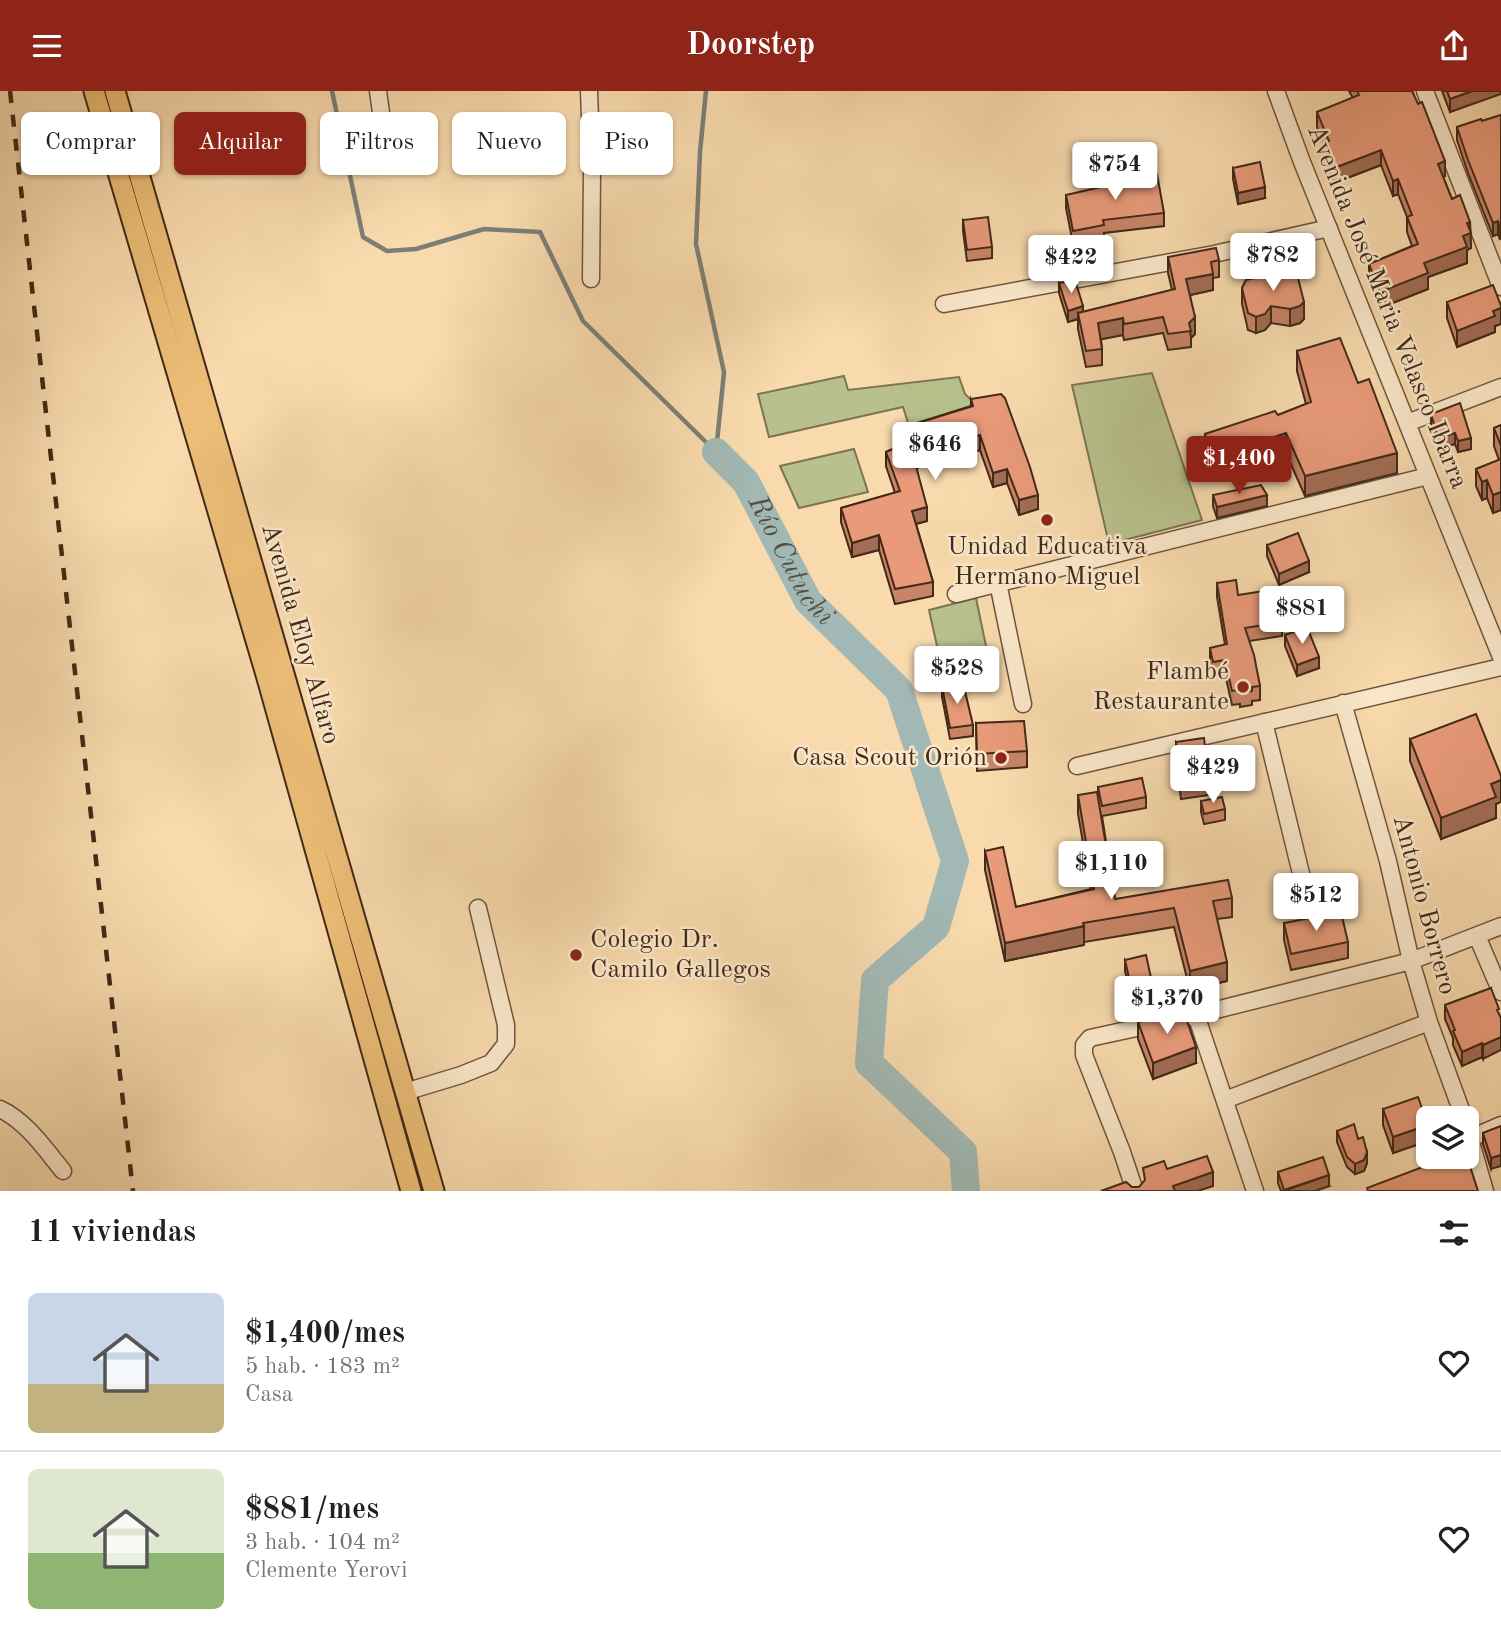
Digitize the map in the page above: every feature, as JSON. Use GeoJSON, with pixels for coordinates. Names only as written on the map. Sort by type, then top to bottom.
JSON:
{"type":"FeatureCollection","features":[{"type":"Feature","properties":{"kind":"main road","name":"Avenida Eloy Alfaro"},"geometry":{"type":"LineString","coordinates":[[94,91],[263,664],[411,1191]]}},
{"type":"Feature","properties":{"kind":"main road","name":"Avenida Eloy Alfaro"},"geometry":{"type":"LineString","coordinates":[[115,91],[434,1191]]}},
{"type":"Feature","properties":{"kind":"street"},"geometry":{"type":"LineString","coordinates":[[378,91],[381,112]]}},
{"type":"Feature","properties":{"kind":"street"},"geometry":{"type":"LineString","coordinates":[[589,91],[593,172],[592,279]]}},
{"type":"Feature","properties":{"kind":"street","name":"Avenida José Maria Velasco Ibarra"},"geometry":{"type":"LineString","coordinates":[[1276,91],[1407,423],[1496,627],[1501,657]]}},
{"type":"Feature","properties":{"kind":"street"},"geometry":{"type":"LineString","coordinates":[[1425,91],[1501,287]]}},
{"type":"Feature","properties":{"kind":"street"},"geometry":{"type":"LineString","coordinates":[[944,305],[1214,254],[1329,228]]}},
{"type":"Feature","properties":{"kind":"street"},"geometry":{"type":"LineString","coordinates":[[1407,423],[1501,387]]}},
{"type":"Feature","properties":{"kind":"street"},"geometry":{"type":"LineString","coordinates":[[956,594],[1429,476]]}},
{"type":"Feature","properties":{"kind":"street"},"geometry":{"type":"LineString","coordinates":[[998,583],[1024,704]]}},
{"type":"Feature","properties":{"kind":"street"},"geometry":{"type":"LineString","coordinates":[[1077,766],[1501,667]]}},
{"type":"Feature","properties":{"kind":"street","name":"Antonio Borrero"},"geometry":{"type":"LineString","coordinates":[[1343,703],[1388,861],[1411,961],[1429,1022],[1460,1106]]}},
{"type":"Feature","properties":{"kind":"street"},"geometry":{"type":"LineString","coordinates":[[1264,722],[1307,898]]}},
{"type":"Feature","properties":{"kind":"street"},"geometry":{"type":"LineString","coordinates":[[405,1092],[491,1063],[506,1044],[506,1025],[478,908]]}},
{"type":"Feature","properties":{"kind":"street"},"geometry":{"type":"LineString","coordinates":[[1135,1191],[1084,1055],[1084,1045],[1090,1038],[1196,1015],[1411,961],[1501,926]]}},
{"type":"Feature","properties":{"kind":"street"},"geometry":{"type":"LineString","coordinates":[[1477,936],[1501,992]]}},
{"type":"Feature","properties":{"kind":"street"},"geometry":{"type":"LineString","coordinates":[[1196,1015],[1255,1191]]}},
{"type":"Feature","properties":{"kind":"street"},"geometry":{"type":"LineString","coordinates":[[1225,1100],[1429,1022]]}},
{"type":"Feature","properties":{"kind":"street"},"geometry":{"type":"LineString","coordinates":[[0,1109],[32,1134],[63,1171]]}},
{"type":"Feature","properties":{"kind":"street"},"geometry":{"type":"LineString","coordinates":[[1479,1136],[1501,1125]]}},
{"type":"Feature","properties":{"kind":"street"},"geometry":{"type":"LineString","coordinates":[[1478,1169],[1485,1191]]}},
{"type":"Feature","properties":{"kind":"green space"},"geometry":{"type":"Polygon","coordinates":[[[1152,373],[1202,520],[1109,544],[1072,385],[1152,373]]]}},
{"type":"Feature","properties":{"kind":"green space"},"geometry":{"type":"Polygon","coordinates":[[[844,376],[848,390],[959,377],[965,394],[979,408],[913,439],[903,407],[769,437],[758,394],[844,376]]]}},
{"type":"Feature","properties":{"kind":"green space"},"geometry":{"type":"Polygon","coordinates":[[[854,449],[868,492],[799,508],[780,466],[854,449]]]}},
{"type":"Feature","properties":{"kind":"green space"},"geometry":{"type":"Polygon","coordinates":[[[976,598],[992,675],[945,682],[929,610],[976,598]]]}},
{"type":"Feature","properties":{"kind":"building"},"geometry":{"type":"Polygon","coordinates":[[[1357,91],[1412,91],[1418,104],[1422,102],[1445,161],[1438,164],[1452,199],[1460,195],[1470,222],[1467,223],[1471,233],[1463,236],[1467,247],[1424,263],[1428,273],[1380,292],[1369,264],[1418,244],[1407,217],[1412,215],[1398,179],[1393,181],[1381,150],[1334,168],[1324,142],[1329,141],[1317,112],[1359,95],[1357,91]]]}},
{"type":"Feature","properties":{"kind":"building"},"geometry":{"type":"Polygon","coordinates":[[[1447,91],[1472,91],[1450,99],[1447,91]]]}},
{"type":"Feature","properties":{"kind":"building"},"geometry":{"type":"Polygon","coordinates":[[[1501,115],[1500,227],[1498,221],[1493,223],[1457,127],[1501,115]]]}},
{"type":"Feature","properties":{"kind":"building"},"geometry":{"type":"Polygon","coordinates":[[[1260,162],[1265,187],[1238,193],[1233,168],[1260,162]]]}},
{"type":"Feature","properties":{"kind":"building"},"geometry":{"type":"Polygon","coordinates":[[[1157,174],[1164,213],[1103,220],[1104,225],[1073,231],[1066,195],[1157,174]]]}},
{"type":"Feature","properties":{"kind":"building"},"geometry":{"type":"Polygon","coordinates":[[[988,217],[992,247],[967,250],[963,220],[988,217]]]}},
{"type":"Feature","properties":{"kind":"building"},"geometry":{"type":"Polygon","coordinates":[[[1216,248],[1219,260],[1211,262],[1213,274],[1186,279],[1195,317],[1189,323],[1191,331],[1168,334],[1163,317],[1124,324],[1123,318],[1098,323],[1102,349],[1086,351],[1078,313],[1175,289],[1168,257],[1216,248]]]}},
{"type":"Feature","properties":{"kind":"building"},"geometry":{"type":"Polygon","coordinates":[[[1289,270],[1297,274],[1304,302],[1290,309],[1271,306],[1265,314],[1256,317],[1248,313],[1242,288],[1246,280],[1289,270]]]}},
{"type":"Feature","properties":{"kind":"building"},"geometry":{"type":"Polygon","coordinates":[[[1075,280],[1083,306],[1068,311],[1059,283],[1075,280]]]}},
{"type":"Feature","properties":{"kind":"building"},"geometry":{"type":"Polygon","coordinates":[[[1493,285],[1501,306],[1493,311],[1495,316],[1457,331],[1447,302],[1493,285]]]}},
{"type":"Feature","properties":{"kind":"building"},"geometry":{"type":"Polygon","coordinates":[[[1340,338],[1358,383],[1369,379],[1397,453],[1305,476],[1286,433],[1212,457],[1205,434],[1275,411],[1278,415],[1311,402],[1297,351],[1340,338]]]}},
{"type":"Feature","properties":{"kind":"building"},"geometry":{"type":"Polygon","coordinates":[[[1001,394],[1005,398],[1038,495],[1019,500],[1007,469],[993,473],[980,435],[913,455],[927,507],[912,511],[933,582],[895,589],[879,535],[852,543],[841,508],[900,491],[886,452],[898,447],[895,430],[973,406],[971,399],[1001,394]]]}},
{"type":"Feature","properties":{"kind":"building"},"geometry":{"type":"Polygon","coordinates":[[[1460,403],[1471,438],[1458,441],[1455,433],[1438,438],[1431,414],[1460,403]]]}},
{"type":"Feature","properties":{"kind":"building"},"geometry":{"type":"Polygon","coordinates":[[[1501,425],[1501,446],[1494,428],[1501,425]]]}},
{"type":"Feature","properties":{"kind":"building"},"geometry":{"type":"Polygon","coordinates":[[[1501,459],[1501,492],[1493,495],[1487,480],[1482,482],[1476,469],[1501,459]]]}},
{"type":"Feature","properties":{"kind":"building"},"geometry":{"type":"Polygon","coordinates":[[[1261,485],[1267,495],[1217,507],[1213,495],[1261,485]]]}},
{"type":"Feature","properties":{"kind":"building"},"geometry":{"type":"Polygon","coordinates":[[[1298,533],[1309,561],[1279,574],[1267,545],[1298,533]]]}},
{"type":"Feature","properties":{"kind":"building"},"geometry":{"type":"Polygon","coordinates":[[[1236,580],[1238,595],[1277,589],[1282,622],[1245,628],[1260,686],[1240,693],[1240,690],[1232,691],[1225,660],[1213,662],[1210,648],[1227,644],[1217,583],[1236,580]]]}},
{"type":"Feature","properties":{"kind":"building"},"geometry":{"type":"Polygon","coordinates":[[[1307,627],[1319,657],[1297,665],[1285,635],[1307,627]]]}},
{"type":"Feature","properties":{"kind":"building"},"geometry":{"type":"Polygon","coordinates":[[[963,683],[973,725],[950,728],[942,686],[963,683]]]}},
{"type":"Feature","properties":{"kind":"building"},"geometry":{"type":"Polygon","coordinates":[[[1476,714],[1501,776],[1501,780],[1491,784],[1496,797],[1441,818],[1410,739],[1476,714]]]}},
{"type":"Feature","properties":{"kind":"building"},"geometry":{"type":"Polygon","coordinates":[[[1024,721],[1027,751],[977,754],[976,723],[1024,721]]]}},
{"type":"Feature","properties":{"kind":"building"},"geometry":{"type":"Polygon","coordinates":[[[1204,738],[1209,779],[1181,783],[1176,742],[1204,738]]]}},
{"type":"Feature","properties":{"kind":"building"},"geometry":{"type":"Polygon","coordinates":[[[1142,778],[1146,797],[1102,806],[1098,787],[1142,778]]]}},
{"type":"Feature","properties":{"kind":"building"},"geometry":{"type":"Polygon","coordinates":[[[1097,792],[1115,899],[1228,880],[1232,898],[1213,901],[1227,962],[1190,971],[1174,908],[1083,923],[1084,926],[1005,943],[985,851],[1003,847],[1016,907],[1094,889],[1078,795],[1097,792]]]}},
{"type":"Feature","properties":{"kind":"building"},"geometry":{"type":"Polygon","coordinates":[[[1222,797],[1225,809],[1204,814],[1201,801],[1222,797]]]}},
{"type":"Feature","properties":{"kind":"building"},"geometry":{"type":"Polygon","coordinates":[[[1341,912],[1348,942],[1291,954],[1284,923],[1341,912]]]}},
{"type":"Feature","properties":{"kind":"building"},"geometry":{"type":"Polygon","coordinates":[[[1146,955],[1153,987],[1132,991],[1125,960],[1146,955]]]}},
{"type":"Feature","properties":{"kind":"building"},"geometry":{"type":"Polygon","coordinates":[[[1491,988],[1501,1018],[1501,1037],[1462,1052],[1445,1005],[1491,988]]]}},
{"type":"Feature","properties":{"kind":"building"},"geometry":{"type":"Polygon","coordinates":[[[1184,1012],[1196,1047],[1153,1063],[1138,1022],[1184,1012]]]}},
{"type":"Feature","properties":{"kind":"building"},"geometry":{"type":"Polygon","coordinates":[[[1418,1097],[1421,1106],[1416,1106],[1416,1129],[1393,1137],[1383,1109],[1418,1097]]]}},
{"type":"Feature","properties":{"kind":"building"},"geometry":{"type":"Polygon","coordinates":[[[1354,1124],[1358,1139],[1363,1137],[1367,1152],[1364,1160],[1355,1164],[1347,1157],[1337,1131],[1354,1124]]]}},
{"type":"Feature","properties":{"kind":"building"},"geometry":{"type":"Polygon","coordinates":[[[1501,1126],[1501,1155],[1491,1158],[1483,1133],[1501,1126]]]}},
{"type":"Feature","properties":{"kind":"building"},"geometry":{"type":"Polygon","coordinates":[[[1207,1156],[1213,1172],[1173,1186],[1175,1191],[1101,1191],[1126,1182],[1132,1187],[1139,1187],[1145,1180],[1143,1168],[1164,1161],[1167,1169],[1207,1156]]]}},
{"type":"Feature","properties":{"kind":"building"},"geometry":{"type":"Polygon","coordinates":[[[1323,1157],[1329,1175],[1284,1190],[1278,1172],[1323,1157]]]}},
{"type":"Feature","properties":{"kind":"building"},"geometry":{"type":"Polygon","coordinates":[[[1417,1169],[1471,1169],[1478,1191],[1368,1191],[1367,1188],[1417,1169]]]}},
{"type":"Feature","properties":{"kind":"waterway","name":"Río Cutuchi"},"geometry":{"type":"LineString","coordinates":[[332,91],[363,237],[387,251],[416,249],[484,229],[540,232],[583,321],[716,452]]}},
{"type":"Feature","properties":{"kind":"waterway"},"geometry":{"type":"LineString","coordinates":[[706,91],[696,244],[724,372],[716,452]]}},
{"type":"Feature","properties":{"kind":"waterway","name":"Río Cutuchi"},"geometry":{"type":"LineString","coordinates":[[716,452],[746,482],[808,601],[899,690],[955,861],[936,927],[875,980],[869,1063],[963,1152],[966,1191]]}},
{"type":"Feature","properties":{"kind":"railway"},"geometry":{"type":"LineString","coordinates":[[10,91],[133,1191]]}},
{"type":"Feature","properties":{"kind":"place","name":"Unidad Educativa Hermano Miguel"},"geometry":{"type":"Point","coordinates":[1047,520]}},
{"type":"Feature","properties":{"kind":"place","name":"Flambé Restaurante"},"geometry":{"type":"Point","coordinates":[1243,687]}},
{"type":"Feature","properties":{"kind":"place","name":"Casa Scout Orión"},"geometry":{"type":"Point","coordinates":[1001,758]}},
{"type":"Feature","properties":{"kind":"place","name":"Colegio Dr. Camilo Gallegos"},"geometry":{"type":"Point","coordinates":[576,955]}}]}
